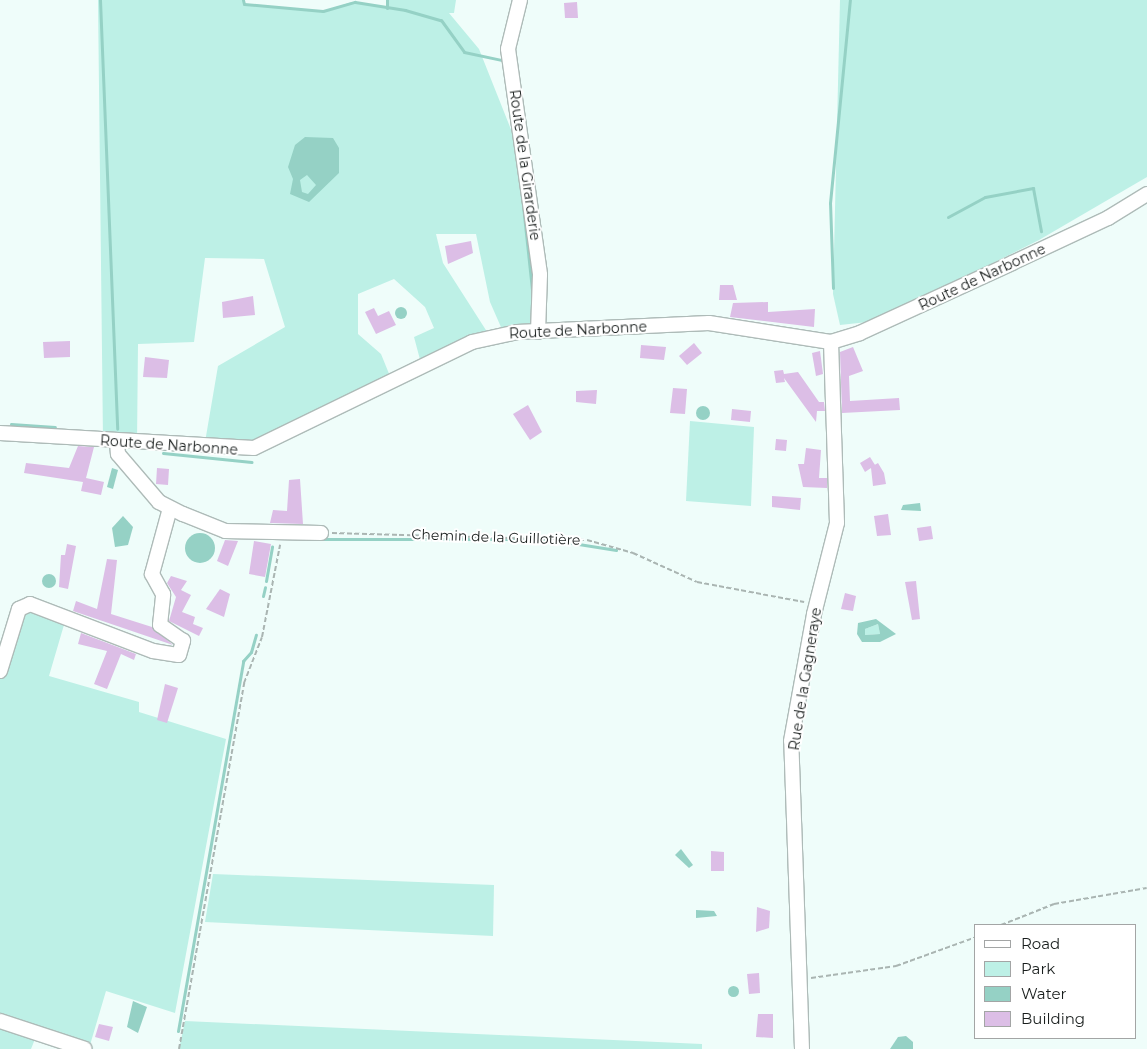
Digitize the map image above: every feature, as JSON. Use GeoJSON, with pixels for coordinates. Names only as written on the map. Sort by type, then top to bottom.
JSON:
{"type":"FeatureCollection","features":[{"type":"Feature","properties":{"kind":"street","name":"Route de la Girarderie"},"geometry":{"type":"LineString","coordinates":[[520,0],[508,49],[540,275],[538,332]]}},
{"type":"Feature","properties":{"kind":"street","name":"Route de Narbonne"},"geometry":{"type":"LineString","coordinates":[[0,433],[254,448],[472,342],[538,332],[709,323],[831,342],[860,333],[1012,264],[1108,218],[1147,194]]}},
{"type":"Feature","properties":{"kind":"street","name":"Rue de la Gagneraye"},"geometry":{"type":"LineString","coordinates":[[802,1049],[792,741],[817,604],[837,523],[839,491],[831,342]]}},
{"type":"Feature","properties":{"kind":"street"},"geometry":{"type":"LineString","coordinates":[[116,441],[122,460],[170,508],[225,531],[282,534],[321,533]]}},
{"type":"Feature","properties":{"kind":"street"},"geometry":{"type":"LineString","coordinates":[[0,671],[19,609],[30,604],[153,650],[179,655],[183,641],[160,625],[163,594],[152,574],[170,508]]}},
{"type":"Feature","properties":{"kind":"street"},"geometry":{"type":"LineString","coordinates":[[0,1020],[85,1049]]}},
{"type":"Feature","properties":{"kind":"path","name":"Chemin de la Guillotière"},"geometry":{"type":"LineString","coordinates":[[321,533],[587,540],[633,553],[697,582],[817,604]]}},
{"type":"Feature","properties":{"kind":"path"},"geometry":{"type":"LineString","coordinates":[[179,1049],[244,683],[262,637],[282,534]]}},
{"type":"Feature","properties":{"kind":"path"},"geometry":{"type":"LineString","coordinates":[[1003,924],[1054,904],[1147,888]]}},
{"type":"Feature","properties":{"kind":"path"},"geometry":{"type":"LineString","coordinates":[[799,978],[896,966],[974,938]]}},
{"type":"Feature","properties":{"kind":"green space"},"geometry":{"type":"Polygon","coordinates":[[[98,0],[243,0],[244,4],[323,11],[352,2],[387,8],[387,0],[456,0],[454,13],[449,13],[479,49],[529,175],[538,332],[504,334],[490,302],[476,234],[436,234],[443,263],[491,338],[422,367],[414,337],[434,328],[425,307],[394,279],[358,294],[358,334],[381,354],[392,381],[266,444],[204,448],[218,366],[285,327],[264,259],[205,258],[194,342],[138,344],[137,443],[103,440],[98,0]]]}},
{"type":"Feature","properties":{"kind":"green space"},"geometry":{"type":"Polygon","coordinates":[[[840,0],[1147,0],[1147,177],[1039,240],[877,321],[840,325],[833,294],[840,0]]]}},
{"type":"Feature","properties":{"kind":"green space"},"geometry":{"type":"Polygon","coordinates":[[[690,421],[754,427],[751,506],[686,501],[690,421]]]}},
{"type":"Feature","properties":{"kind":"green space"},"geometry":{"type":"Polygon","coordinates":[[[19,609],[66,618],[49,676],[139,702],[139,712],[226,739],[175,1013],[106,991],[90,1045],[0,1016],[0,676],[19,609]]]}},
{"type":"Feature","properties":{"kind":"green space"},"geometry":{"type":"Polygon","coordinates":[[[878,624],[880,634],[865,635],[865,629],[878,624]]]}},
{"type":"Feature","properties":{"kind":"green space"},"geometry":{"type":"Polygon","coordinates":[[[213,874],[494,885],[493,936],[205,922],[213,874]]]}},
{"type":"Feature","properties":{"kind":"green space"},"geometry":{"type":"Polygon","coordinates":[[[185,1021],[702,1044],[702,1049],[179,1049],[185,1021]]]}},
{"type":"Feature","properties":{"kind":"green space"},"geometry":{"type":"Polygon","coordinates":[[[0,1027],[35,1039],[31,1049],[0,1049],[0,1027]]]}},
{"type":"Feature","properties":{"kind":"water"},"geometry":{"type":"Polygon","coordinates":[[[305,137],[333,138],[339,148],[339,173],[309,202],[290,194],[293,179],[288,167],[295,145],[305,137]],[[307,175],[300,180],[302,192],[308,194],[316,185],[307,175]]]}},
{"type":"Feature","properties":{"kind":"water"},"geometry":{"type":"Polygon","coordinates":[[[401,307],[407,313],[401,319],[395,313],[401,307]]]}},
{"type":"Feature","properties":{"kind":"water"},"geometry":{"type":"Polygon","coordinates":[[[703,406],[708,408],[710,413],[708,418],[703,420],[698,418],[696,413],[698,408],[703,406]]]}},
{"type":"Feature","properties":{"kind":"water"},"geometry":{"type":"Polygon","coordinates":[[[112,468],[118,470],[113,489],[107,487],[112,468]]]}},
{"type":"Feature","properties":{"kind":"water"},"geometry":{"type":"Polygon","coordinates":[[[920,503],[921,511],[901,510],[903,505],[920,503]]]}},
{"type":"Feature","properties":{"kind":"water"},"geometry":{"type":"Polygon","coordinates":[[[123,516],[133,527],[128,545],[115,547],[112,528],[123,516]]]}},
{"type":"Feature","properties":{"kind":"water"},"geometry":{"type":"Polygon","coordinates":[[[200,533],[211,537],[215,548],[211,559],[200,563],[189,559],[185,548],[189,537],[200,533]]]}},
{"type":"Feature","properties":{"kind":"water"},"geometry":{"type":"Polygon","coordinates":[[[49,574],[54,576],[56,581],[54,586],[49,588],[44,586],[42,581],[44,576],[49,574]]]}},
{"type":"Feature","properties":{"kind":"water"},"geometry":{"type":"Polygon","coordinates":[[[876,619],[896,634],[880,642],[862,642],[857,634],[858,623],[876,619]],[[878,624],[865,629],[865,635],[880,634],[878,624]]]}},
{"type":"Feature","properties":{"kind":"water"},"geometry":{"type":"Polygon","coordinates":[[[681,849],[693,865],[689,868],[675,855],[681,849]]]}},
{"type":"Feature","properties":{"kind":"water"},"geometry":{"type":"Polygon","coordinates":[[[696,910],[714,911],[717,916],[696,918],[696,910]]]}},
{"type":"Feature","properties":{"kind":"water"},"geometry":{"type":"Polygon","coordinates":[[[731,986],[735,986],[738,991],[737,995],[731,996],[728,993],[728,989],[731,986]]]}},
{"type":"Feature","properties":{"kind":"water"},"geometry":{"type":"Polygon","coordinates":[[[133,1001],[147,1007],[138,1033],[127,1027],[133,1001]]]}},
{"type":"Feature","properties":{"kind":"water"},"geometry":{"type":"Polygon","coordinates":[[[906,1036],[913,1042],[913,1049],[890,1049],[898,1037],[906,1036]]]}},
{"type":"Feature","properties":{"kind":"building"},"geometry":{"type":"Polygon","coordinates":[[[577,2],[578,18],[565,18],[564,3],[577,2]]]}},
{"type":"Feature","properties":{"kind":"building"},"geometry":{"type":"Polygon","coordinates":[[[471,241],[473,253],[448,264],[445,246],[471,241]]]}},
{"type":"Feature","properties":{"kind":"building"},"geometry":{"type":"Polygon","coordinates":[[[720,285],[733,285],[737,300],[719,300],[720,285]]]}},
{"type":"Feature","properties":{"kind":"building"},"geometry":{"type":"Polygon","coordinates":[[[253,296],[255,315],[223,318],[222,302],[253,296]]]}},
{"type":"Feature","properties":{"kind":"building"},"geometry":{"type":"Polygon","coordinates":[[[768,302],[768,312],[815,309],[814,327],[730,317],[733,303],[768,302]]]}},
{"type":"Feature","properties":{"kind":"building"},"geometry":{"type":"Polygon","coordinates":[[[374,308],[378,316],[389,311],[396,325],[376,334],[365,312],[374,308]]]}},
{"type":"Feature","properties":{"kind":"building"},"geometry":{"type":"Polygon","coordinates":[[[70,341],[70,357],[44,358],[43,342],[70,341]]]}},
{"type":"Feature","properties":{"kind":"building"},"geometry":{"type":"Polygon","coordinates":[[[694,343],[702,353],[687,365],[679,356],[694,343]]]}},
{"type":"Feature","properties":{"kind":"building"},"geometry":{"type":"Polygon","coordinates":[[[641,345],[666,347],[664,360],[640,358],[641,345]]]}},
{"type":"Feature","properties":{"kind":"building"},"geometry":{"type":"Polygon","coordinates":[[[853,347],[863,371],[849,376],[850,401],[899,398],[900,410],[842,413],[840,352],[853,347]]]}},
{"type":"Feature","properties":{"kind":"building"},"geometry":{"type":"Polygon","coordinates":[[[820,351],[823,374],[816,376],[812,353],[820,351]]]}},
{"type":"Feature","properties":{"kind":"building"},"geometry":{"type":"Polygon","coordinates":[[[145,357],[169,360],[167,378],[143,377],[145,357]]]}},
{"type":"Feature","properties":{"kind":"building"},"geometry":{"type":"Polygon","coordinates":[[[783,370],[784,374],[798,372],[819,402],[824,402],[825,411],[817,411],[816,422],[784,378],[785,382],[776,383],[774,371],[783,370]]]}},
{"type":"Feature","properties":{"kind":"building"},"geometry":{"type":"Polygon","coordinates":[[[673,388],[687,389],[685,414],[670,413],[673,388]]]}},
{"type":"Feature","properties":{"kind":"building"},"geometry":{"type":"Polygon","coordinates":[[[597,390],[596,404],[576,402],[576,391],[597,390]]]}},
{"type":"Feature","properties":{"kind":"building"},"geometry":{"type":"Polygon","coordinates":[[[528,405],[542,432],[530,440],[513,414],[528,405]]]}},
{"type":"Feature","properties":{"kind":"building"},"geometry":{"type":"Polygon","coordinates":[[[732,409],[751,411],[750,422],[731,420],[732,409]]]}},
{"type":"Feature","properties":{"kind":"building"},"geometry":{"type":"Polygon","coordinates":[[[776,439],[787,440],[786,451],[775,450],[776,439]]]}},
{"type":"Feature","properties":{"kind":"building"},"geometry":{"type":"Polygon","coordinates":[[[78,446],[94,447],[86,478],[104,482],[101,495],[81,491],[83,482],[24,473],[26,463],[69,468],[78,446]]]}},
{"type":"Feature","properties":{"kind":"building"},"geometry":{"type":"Polygon","coordinates":[[[806,448],[821,450],[819,478],[827,478],[827,488],[803,487],[798,464],[804,464],[806,448]]]}},
{"type":"Feature","properties":{"kind":"building"},"geometry":{"type":"Polygon","coordinates":[[[870,457],[875,465],[878,463],[884,473],[886,484],[873,486],[871,468],[865,472],[860,463],[870,457]]]}},
{"type":"Feature","properties":{"kind":"building"},"geometry":{"type":"Polygon","coordinates":[[[157,468],[169,469],[168,485],[156,484],[157,468]]]}},
{"type":"Feature","properties":{"kind":"building"},"geometry":{"type":"Polygon","coordinates":[[[300,479],[303,524],[270,523],[273,510],[287,511],[289,480],[300,479]]]}},
{"type":"Feature","properties":{"kind":"building"},"geometry":{"type":"Polygon","coordinates":[[[772,496],[801,498],[800,510],[772,507],[772,496]]]}},
{"type":"Feature","properties":{"kind":"building"},"geometry":{"type":"Polygon","coordinates":[[[888,514],[891,535],[877,536],[874,516],[888,514]]]}},
{"type":"Feature","properties":{"kind":"building"},"geometry":{"type":"Polygon","coordinates":[[[931,526],[933,539],[919,541],[917,528],[931,526]]]}},
{"type":"Feature","properties":{"kind":"building"},"geometry":{"type":"Polygon","coordinates":[[[225,540],[238,541],[228,566],[217,561],[225,540]]]}},
{"type":"Feature","properties":{"kind":"building"},"geometry":{"type":"Polygon","coordinates":[[[254,541],[271,544],[265,577],[249,574],[254,541]]]}},
{"type":"Feature","properties":{"kind":"building"},"geometry":{"type":"Polygon","coordinates":[[[67,544],[76,546],[68,589],[59,587],[61,555],[65,555],[67,544]]]}},
{"type":"Feature","properties":{"kind":"building"},"geometry":{"type":"Polygon","coordinates":[[[107,559],[117,560],[111,614],[152,627],[173,645],[73,611],[76,601],[97,609],[107,559]]]}},
{"type":"Feature","properties":{"kind":"building"},"geometry":{"type":"Polygon","coordinates":[[[171,576],[187,581],[181,590],[191,595],[182,612],[195,617],[193,624],[203,628],[199,636],[169,621],[176,597],[167,583],[171,576]]]}},
{"type":"Feature","properties":{"kind":"building"},"geometry":{"type":"Polygon","coordinates":[[[916,581],[920,619],[912,620],[905,582],[916,581]]]}},
{"type":"Feature","properties":{"kind":"building"},"geometry":{"type":"Polygon","coordinates":[[[220,589],[230,594],[224,617],[206,609],[220,589]]]}},
{"type":"Feature","properties":{"kind":"building"},"geometry":{"type":"Polygon","coordinates":[[[845,593],[856,596],[853,611],[841,609],[845,593]]]}},
{"type":"Feature","properties":{"kind":"building"},"geometry":{"type":"Polygon","coordinates":[[[81,633],[136,654],[134,660],[121,654],[107,689],[94,684],[107,651],[78,644],[81,633]]]}},
{"type":"Feature","properties":{"kind":"building"},"geometry":{"type":"Polygon","coordinates":[[[165,684],[178,688],[167,723],[157,720],[165,684]]]}},
{"type":"Feature","properties":{"kind":"building"},"geometry":{"type":"Polygon","coordinates":[[[711,851],[724,852],[724,871],[711,871],[711,851]]]}},
{"type":"Feature","properties":{"kind":"building"},"geometry":{"type":"Polygon","coordinates":[[[757,907],[770,911],[769,928],[756,932],[757,907]]]}},
{"type":"Feature","properties":{"kind":"building"},"geometry":{"type":"Polygon","coordinates":[[[759,973],[760,993],[749,994],[747,974],[759,973]]]}},
{"type":"Feature","properties":{"kind":"building"},"geometry":{"type":"Polygon","coordinates":[[[758,1014],[773,1014],[773,1038],[756,1037],[758,1014]]]}},
{"type":"Feature","properties":{"kind":"building"},"geometry":{"type":"Polygon","coordinates":[[[99,1024],[113,1027],[109,1041],[95,1037],[99,1024]]]}},
{"type":"Feature","properties":{"kind":"waterway"},"geometry":{"type":"LineString","coordinates":[[100,0],[117,429]]}},
{"type":"Feature","properties":{"kind":"waterway"},"geometry":{"type":"LineString","coordinates":[[243,0],[244,4],[323,11],[355,2],[405,10],[441,20],[464,52],[502,60]]}},
{"type":"Feature","properties":{"kind":"waterway"},"geometry":{"type":"LineString","coordinates":[[387,0],[387,8]]}},
{"type":"Feature","properties":{"kind":"waterway"},"geometry":{"type":"LineString","coordinates":[[833,288],[830,203],[850,0]]}},
{"type":"Feature","properties":{"kind":"waterway"},"geometry":{"type":"LineString","coordinates":[[948,217],[985,197],[1033,188],[1041,231]]}},
{"type":"Feature","properties":{"kind":"waterway"},"geometry":{"type":"LineString","coordinates":[[522,196],[533,299]]}},
{"type":"Feature","properties":{"kind":"waterway"},"geometry":{"type":"LineString","coordinates":[[666,318],[679,318]]}},
{"type":"Feature","properties":{"kind":"waterway"},"geometry":{"type":"LineString","coordinates":[[11,424],[55,427]]}},
{"type":"Feature","properties":{"kind":"waterway"},"geometry":{"type":"LineString","coordinates":[[163,453],[252,462]]}},
{"type":"Feature","properties":{"kind":"waterway"},"geometry":{"type":"LineString","coordinates":[[320,539],[547,539],[616,550]]}},
{"type":"Feature","properties":{"kind":"waterway"},"geometry":{"type":"LineString","coordinates":[[266,581],[272,547]]}},
{"type":"Feature","properties":{"kind":"waterway"},"geometry":{"type":"LineString","coordinates":[[263,596],[265,587]]}},
{"type":"Feature","properties":{"kind":"waterway"},"geometry":{"type":"LineString","coordinates":[[178,1031],[243,661],[251,652],[256,635]]}},
{"type":"Feature","properties":{"kind":"waterway"},"geometry":{"type":"LineString","coordinates":[[798,747],[799,733]]}}]}
